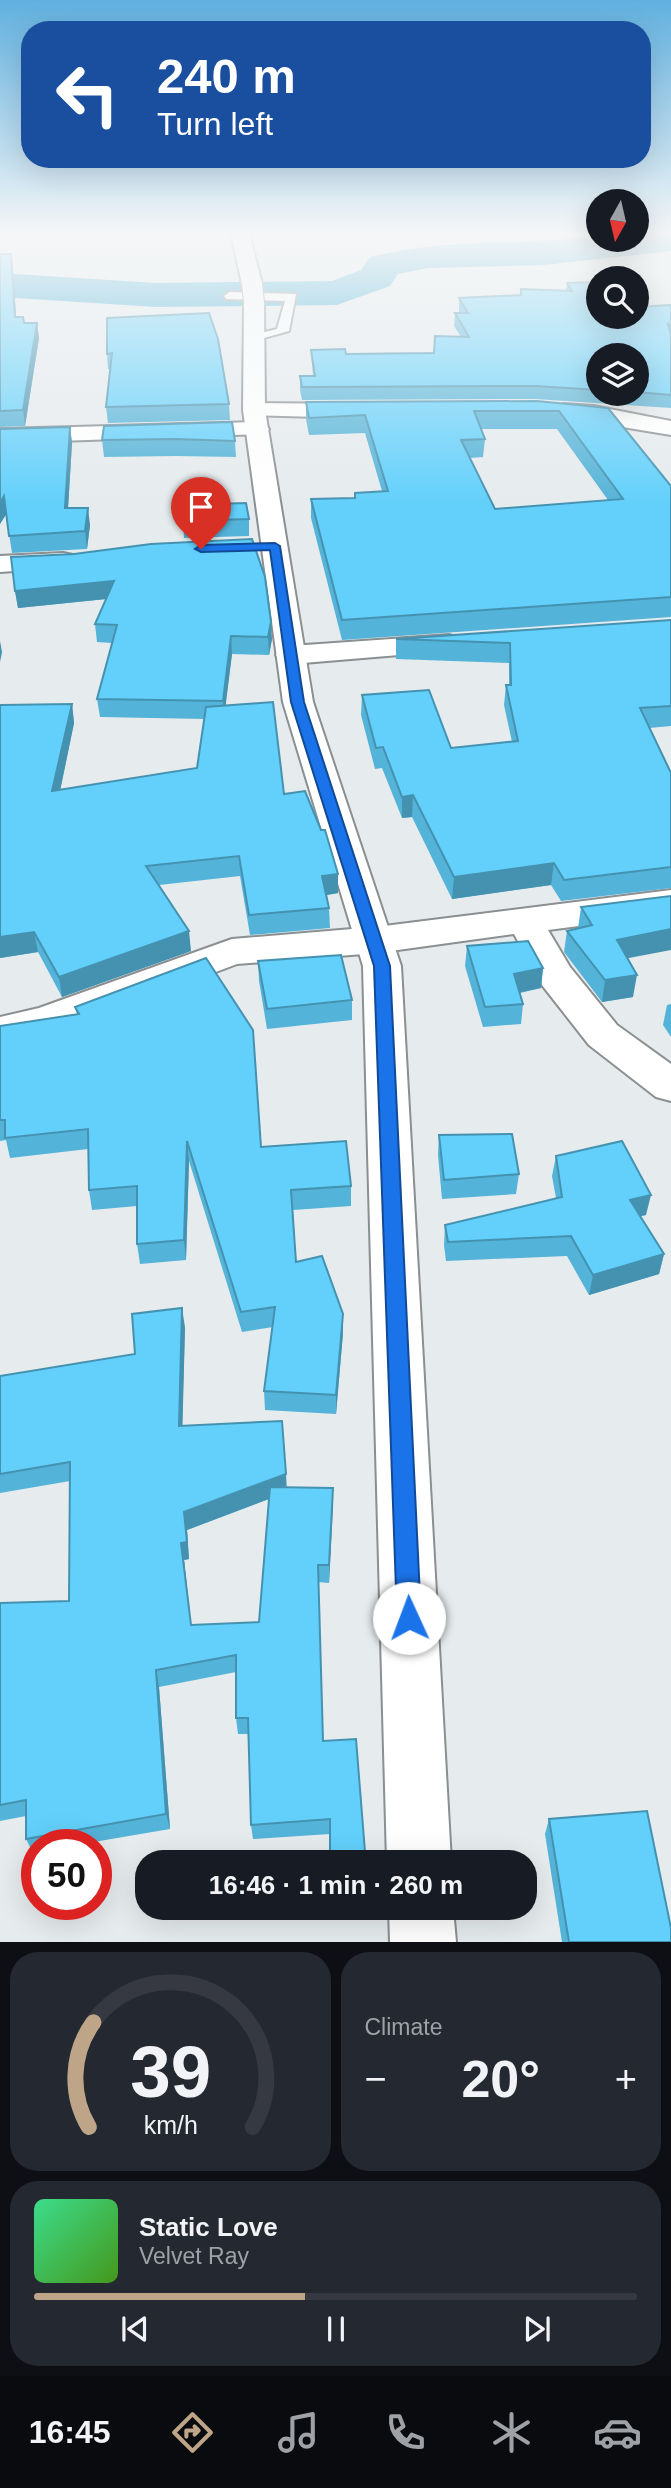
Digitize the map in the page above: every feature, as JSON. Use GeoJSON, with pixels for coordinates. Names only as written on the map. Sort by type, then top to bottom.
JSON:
{"type":"FeatureCollection","features":[{"type":"Feature","properties":{"kind":"main road"},"geometry":{"type":"LineString","coordinates":[[248,324],[256,420],[261,547],[291,655],[298,702],[376,940],[382,966],[419,1850]]}},
{"type":"Feature","properties":{"kind":"main road"},"geometry":{"type":"LineString","coordinates":[[547,410],[594,413],[671,428]]}},
{"type":"Feature","properties":{"kind":"main road"},"geometry":{"type":"LineString","coordinates":[[0,436],[374,411]]}},
{"type":"Feature","properties":{"kind":"main road"},"geometry":{"type":"LineString","coordinates":[[0,564],[89,559]]}},
{"type":"Feature","properties":{"kind":"main road"},"geometry":{"type":"LineString","coordinates":[[291,655],[481,641]]}},
{"type":"Feature","properties":{"kind":"main road"},"geometry":{"type":"LineString","coordinates":[[0,1031],[46,1021],[232,952],[376,940],[671,902]]}},
{"type":"Feature","properties":{"kind":"main road"},"geometry":{"type":"LineString","coordinates":[[524,920],[556,976],[603,1035],[671,1086]]}},
{"type":"Feature","properties":{"kind":"main road"},"geometry":{"type":"LineString","coordinates":[[421,1920],[422,1942]]}},
{"type":"Feature","properties":{"kind":"building"},"geometry":{"type":"Polygon","coordinates":[[[0,324],[37,324],[23,410],[0,411],[0,324]]]}},
{"type":"Feature","properties":{"kind":"building"},"geometry":{"type":"Polygon","coordinates":[[[107,324],[213,324],[218,339],[229,404],[106,407],[112,353],[107,354],[107,324]]]}},
{"type":"Feature","properties":{"kind":"building"},"geometry":{"type":"Polygon","coordinates":[[[461,324],[586,324],[586,329],[649,329],[649,324],[671,324],[671,326],[668,324],[671,335],[671,395],[649,393],[649,343],[586,343],[586,389],[536,386],[302,387],[300,376],[315,376],[311,350],[345,349],[346,354],[434,353],[435,336],[469,337],[461,324]]]}},
{"type":"Feature","properties":{"kind":"building"},"geometry":{"type":"Polygon","coordinates":[[[537,401],[608,408],[671,486],[671,597],[342,620],[311,499],[355,498],[355,493],[388,491],[365,415],[309,418],[306,402],[537,401]],[[474,411],[485,439],[461,440],[495,509],[623,499],[559,411],[474,411]]]}},
{"type":"Feature","properties":{"kind":"building"},"geometry":{"type":"Polygon","coordinates":[[[232,422],[235,441],[102,440],[104,426],[232,422]]]}},
{"type":"Feature","properties":{"kind":"building"},"geometry":{"type":"Polygon","coordinates":[[[70,427],[65,508],[88,508],[85,531],[9,536],[4,496],[0,503],[0,429],[70,427]]]}},
{"type":"Feature","properties":{"kind":"building"},"geometry":{"type":"Polygon","coordinates":[[[246,503],[249,519],[183,521],[182,505],[246,503]]]}},
{"type":"Feature","properties":{"kind":"building"},"geometry":{"type":"Polygon","coordinates":[[[252,539],[265,577],[271,622],[268,637],[231,636],[223,701],[97,699],[117,625],[95,624],[114,581],[15,591],[11,557],[74,554],[151,544],[252,539]]]}},
{"type":"Feature","properties":{"kind":"building"},"geometry":{"type":"Polygon","coordinates":[[[671,620],[671,706],[640,708],[671,773],[671,867],[564,880],[554,863],[454,877],[413,795],[402,797],[383,747],[376,748],[362,695],[429,690],[451,748],[518,741],[506,685],[511,685],[510,643],[396,639],[671,620]]]}},
{"type":"Feature","properties":{"kind":"building"},"geometry":{"type":"Polygon","coordinates":[[[273,702],[284,794],[305,791],[321,830],[325,830],[338,874],[322,876],[329,908],[249,915],[239,856],[146,866],[189,931],[59,977],[34,932],[0,937],[0,705],[72,704],[52,791],[197,768],[206,707],[273,702]]]}},
{"type":"Feature","properties":{"kind":"building"},"geometry":{"type":"Polygon","coordinates":[[[671,896],[671,929],[617,940],[637,975],[605,980],[567,931],[592,925],[581,907],[671,896]]]}},
{"type":"Feature","properties":{"kind":"building"},"geometry":{"type":"Polygon","coordinates":[[[528,941],[543,968],[514,974],[523,1004],[485,1007],[467,946],[528,941]]]}},
{"type":"Feature","properties":{"kind":"building"},"geometry":{"type":"Polygon","coordinates":[[[341,955],[352,1000],[267,1009],[258,961],[341,955]]]}},
{"type":"Feature","properties":{"kind":"building"},"geometry":{"type":"Polygon","coordinates":[[[206,958],[253,1030],[261,1147],[346,1141],[351,1186],[291,1190],[296,1262],[322,1256],[343,1314],[336,1395],[264,1391],[275,1307],[241,1312],[187,1141],[184,1240],[137,1244],[137,1186],[89,1190],[88,1129],[5,1138],[5,1120],[0,1120],[0,1026],[79,1014],[75,1007],[206,958]]]}},
{"type":"Feature","properties":{"kind":"building"},"geometry":{"type":"Polygon","coordinates":[[[512,1134],[519,1174],[444,1180],[439,1135],[512,1134]]]}},
{"type":"Feature","properties":{"kind":"building"},"geometry":{"type":"Polygon","coordinates":[[[622,1141],[651,1195],[630,1200],[664,1254],[593,1275],[571,1236],[448,1242],[445,1225],[562,1197],[556,1156],[622,1141]]]}},
{"type":"Feature","properties":{"kind":"building"},"geometry":{"type":"Polygon","coordinates":[[[182,1308],[179,1426],[282,1421],[286,1474],[184,1512],[187,1542],[181,1543],[191,1625],[259,1622],[270,1487],[333,1488],[329,1565],[318,1565],[323,1741],[356,1739],[365,1850],[330,1850],[330,1819],[251,1825],[248,1718],[236,1718],[236,1655],[156,1670],[166,1814],[82,1829],[26,1829],[26,1800],[0,1805],[0,1603],[69,1601],[70,1462],[0,1474],[0,1376],[135,1354],[132,1314],[182,1308]]]}},
{"type":"Feature","properties":{"kind":"building"},"geometry":{"type":"Polygon","coordinates":[[[647,1811],[671,1928],[671,1942],[569,1942],[549,1819],[647,1811]]]}},
{"type":"Feature","properties":{"kind":"route"},"geometry":{"type":"LineString","coordinates":[[201,549],[275,546],[298,702],[376,940],[382,966],[409,1618]]}}]}
